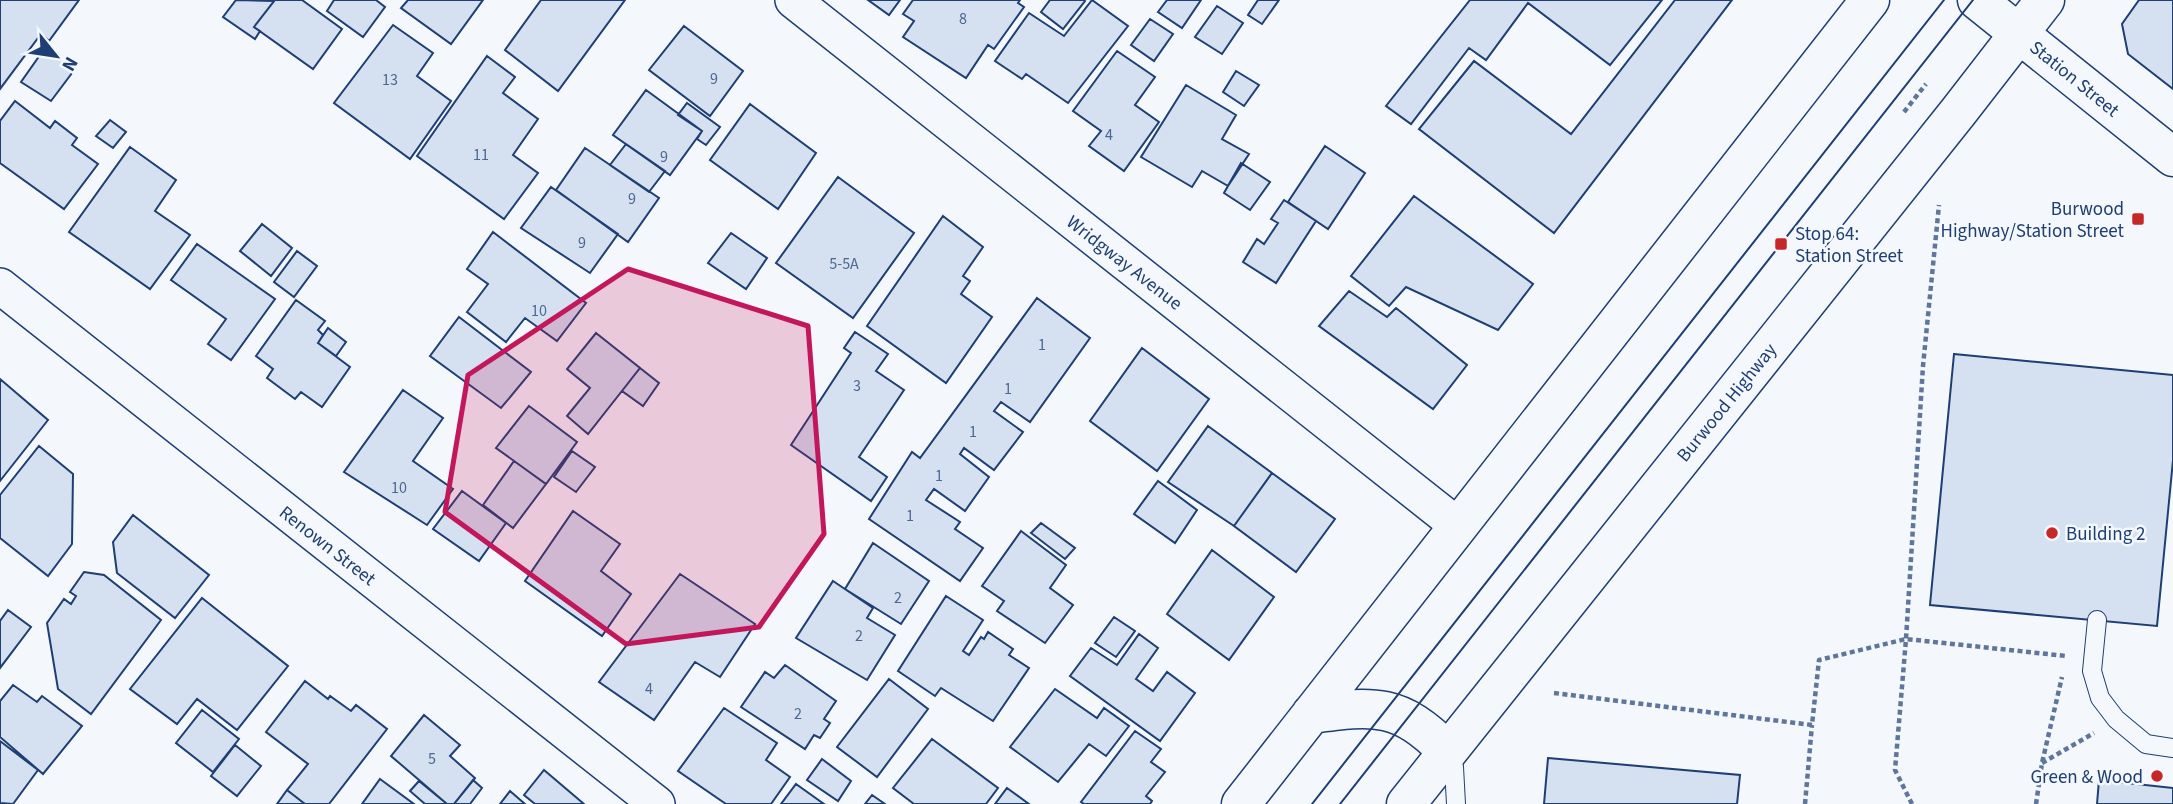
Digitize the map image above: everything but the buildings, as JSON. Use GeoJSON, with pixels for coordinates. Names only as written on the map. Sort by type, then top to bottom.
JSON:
{"type":"FeatureCollection","features":[{"type":"Feature","properties":{"kind":"main road"},"geometry":{"type":"LineString","coordinates":[[1241,804],[1870,0]]}},
{"type":"Feature","properties":{"kind":"main road","name":"Station Street"},"geometry":{"type":"LineString","coordinates":[[1977,0],[2173,157]]}},
{"type":"Feature","properties":{"kind":"main road","name":"Burwood Highway"},"geometry":{"type":"LineString","coordinates":[[1406,804],[2045,0]]}},
{"type":"Feature","properties":{"kind":"main road"},"geometry":{"type":"LineString","coordinates":[[1311,714],[1352,708],[1387,709],[1426,729],[1447,751]]}},
{"type":"Feature","properties":{"kind":"street","name":"Wridgway Avenue"},"geometry":{"type":"LineString","coordinates":[[793,0],[1457,525]]}},
{"type":"Feature","properties":{"kind":"street","name":"Renown Street"},"geometry":{"type":"LineString","coordinates":[[0,286],[657,804]]}},
{"type":"Feature","properties":{"kind":"lane"},"geometry":{"type":"LineString","coordinates":[[2097,620],[2092,671],[2100,698],[2116,719],[2146,744],[2173,748]]}},
{"type":"Feature","properties":{"kind":"lane"},"geometry":{"type":"LineString","coordinates":[[1447,751],[1454,767],[1456,804]]}},
{"type":"Feature","properties":{"kind":"path"},"geometry":{"type":"LineString","coordinates":[[1912,804],[1895,770],[1923,366],[1939,205]]}},
{"type":"Feature","properties":{"kind":"path"},"geometry":{"type":"LineString","coordinates":[[1805,804],[1819,660],[1906,639],[2067,656],[2042,763],[2036,804]]}},
{"type":"Feature","properties":{"kind":"path"},"geometry":{"type":"LineString","coordinates":[[1554,693],[1812,725]]}},
{"type":"Feature","properties":{"kind":"path"},"geometry":{"type":"LineString","coordinates":[[2042,763],[2094,733]]}},
{"type":"Feature","properties":{"kind":"highlighted area"},"geometry":{"type":"Polygon","coordinates":[[[628,269],[808,326],[824,534],[759,627],[626,644],[445,512],[468,375],[628,269]]]}},
{"type":"Feature","properties":{"kind":"tram line"},"geometry":{"type":"LineString","coordinates":[[1312,804],[1944,0]]}},
{"type":"Feature","properties":{"kind":"tram line"},"geometry":{"type":"LineString","coordinates":[[1340,804],[1973,0]]}},
{"type":"Feature","properties":{"kind":"place","name":"Burwood Highway/Station Street"},"geometry":{"type":"Point","coordinates":[2138,219]}},
{"type":"Feature","properties":{"kind":"place","name":"Stop 64: Station Street"},"geometry":{"type":"Point","coordinates":[1781,244]}},
{"type":"Feature","properties":{"kind":"place","name":"Building 2"},"geometry":{"type":"Point","coordinates":[2052,533]}},
{"type":"Feature","properties":{"kind":"place","name":"Green & Wood"},"geometry":{"type":"Point","coordinates":[2157,776]}}]}
